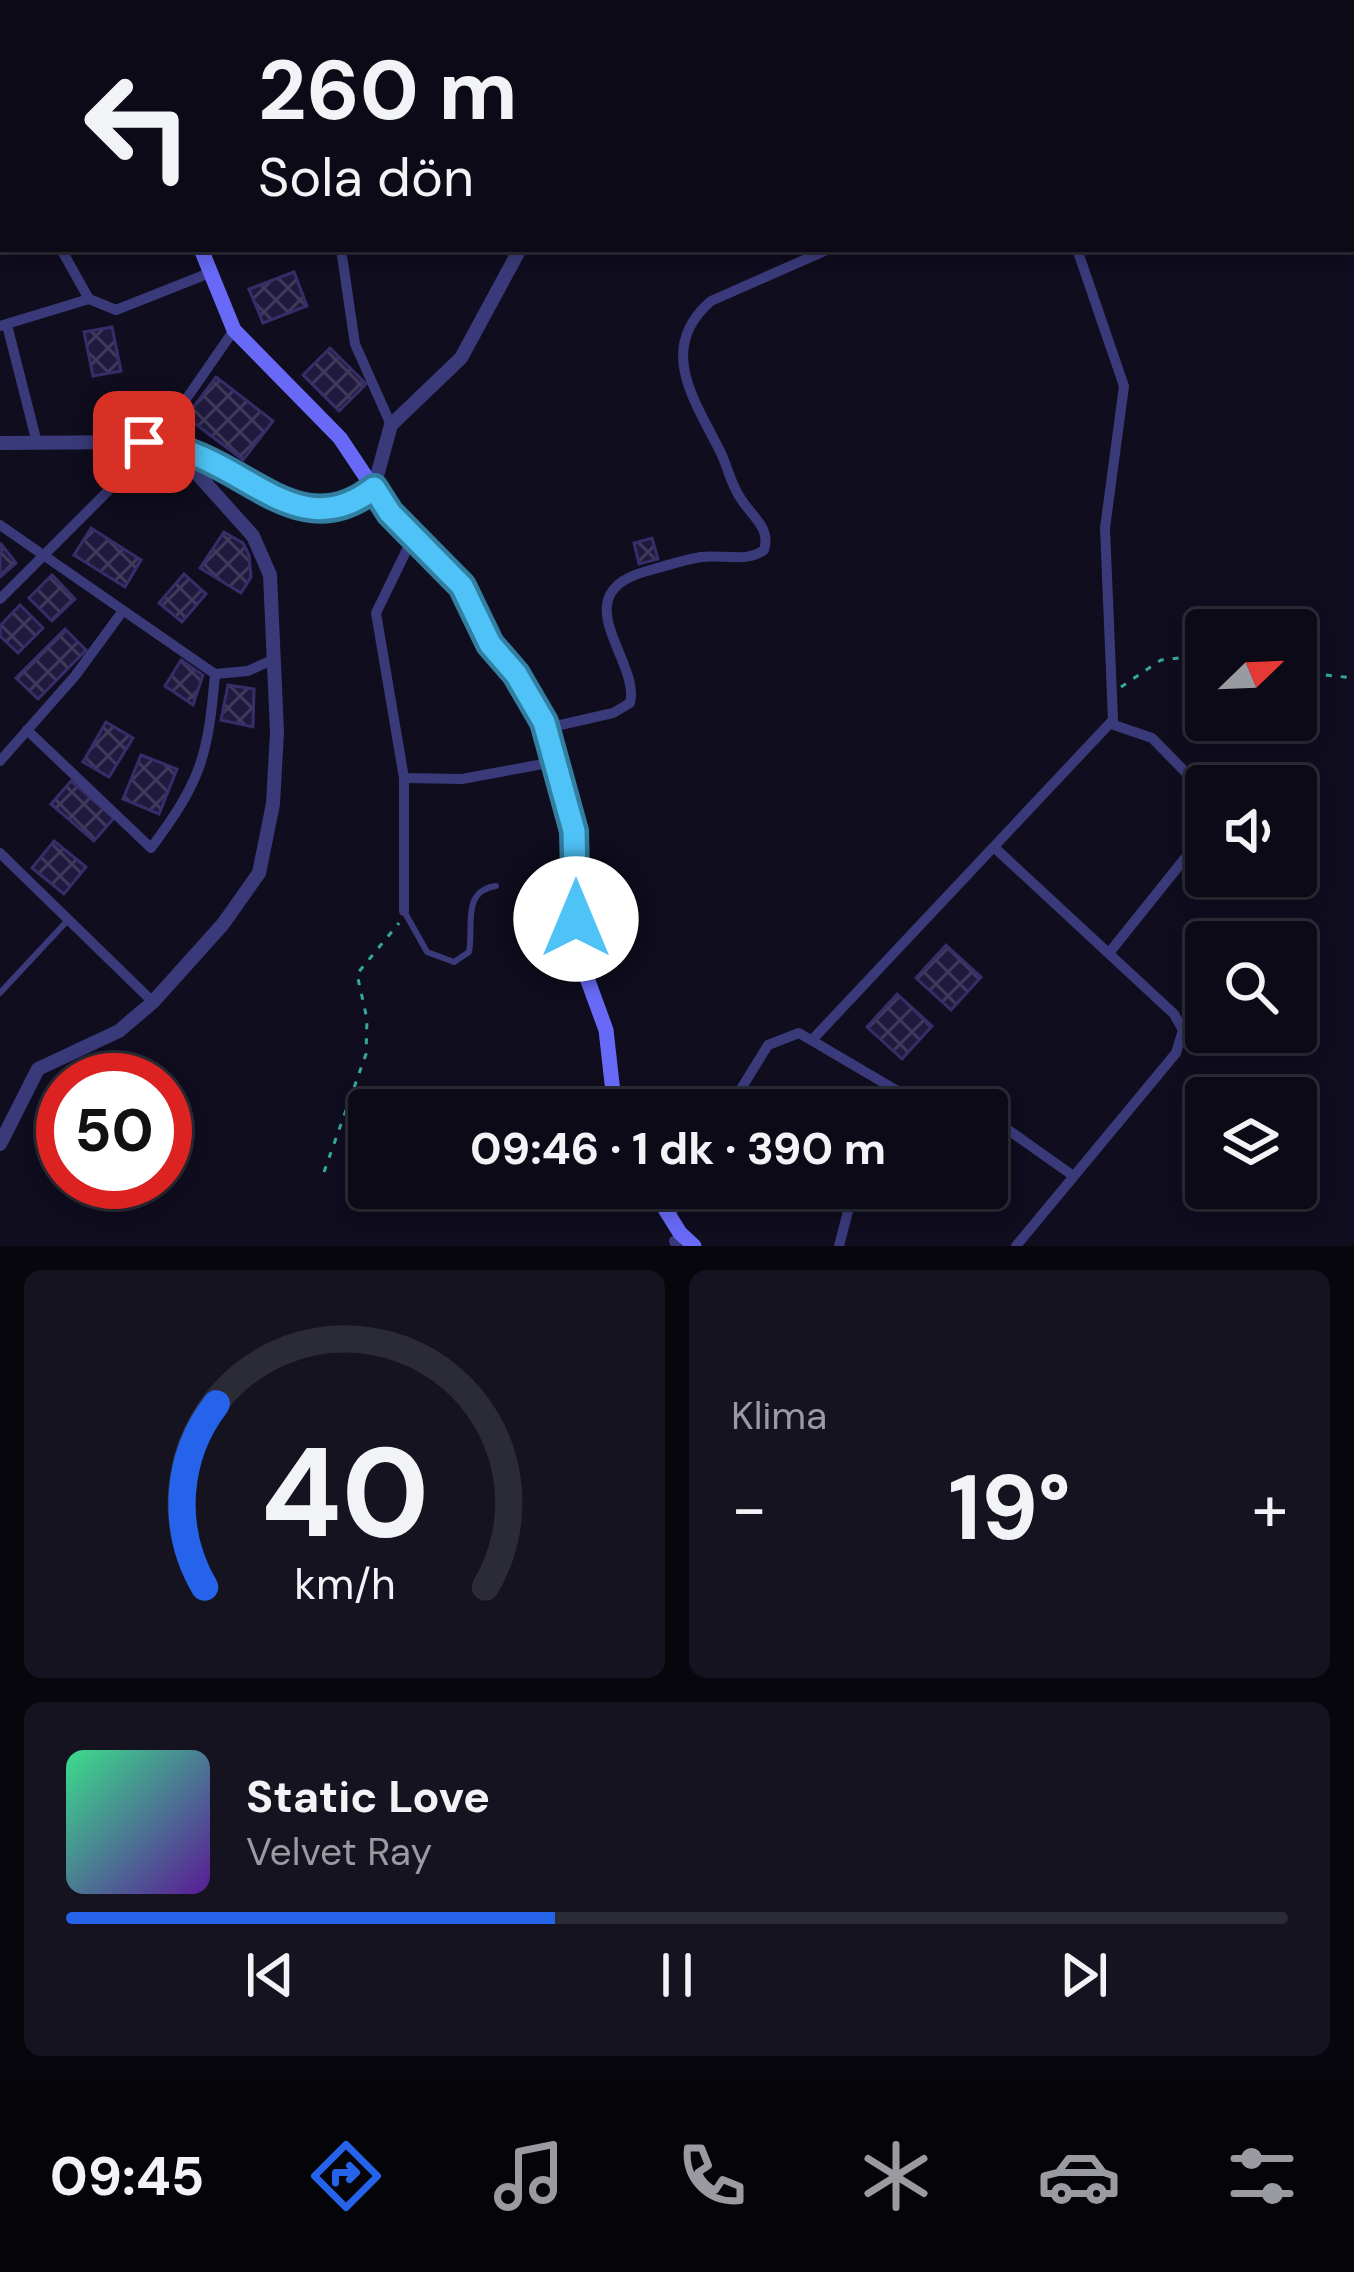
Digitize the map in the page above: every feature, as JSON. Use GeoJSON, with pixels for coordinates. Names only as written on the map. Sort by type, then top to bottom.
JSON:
{"type":"FeatureCollection","features":[{"type":"Feature","properties":{"kind":"main road"},"geometry":{"type":"LineString","coordinates":[[203,252],[234,330],[340,438],[413,537],[462,586],[490,644],[516,674],[547,728],[576,843],[578,955],[606,1030],[613,1089]]}},
{"type":"Feature","properties":{"kind":"main road"},"geometry":{"type":"LineString","coordinates":[[664,1209],[675,1242],[694,1246]]}},
{"type":"Feature","properties":{"kind":"street"},"geometry":{"type":"LineString","coordinates":[[63,252],[89,299],[116,310],[212,272]]}},
{"type":"Feature","properties":{"kind":"street"},"geometry":{"type":"LineString","coordinates":[[340,252],[355,344],[391,424]]}},
{"type":"Feature","properties":{"kind":"street"},"geometry":{"type":"LineString","coordinates":[[0,443],[36,439],[154,444],[305,508],[342,507],[374,488],[391,424],[461,358],[518,252]]}},
{"type":"Feature","properties":{"kind":"street"},"geometry":{"type":"LineString","coordinates":[[547,728],[613,713],[630,703],[632,692],[612,644],[609,620],[611,596],[621,581],[686,560],[754,556],[764,550],[765,531],[737,494],[686,389],[682,354],[697,316],[711,301],[822,252]]}},
{"type":"Feature","properties":{"kind":"street"},"geometry":{"type":"LineString","coordinates":[[812,1040],[1112,724],[1105,528],[1124,386],[1078,252]]}},
{"type":"Feature","properties":{"kind":"street"},"geometry":{"type":"LineString","coordinates":[[36,439],[3,326],[89,299]]}},
{"type":"Feature","properties":{"kind":"street"},"geometry":{"type":"LineString","coordinates":[[0,599],[154,444],[234,330]]}},
{"type":"Feature","properties":{"kind":"street"},"geometry":{"type":"LineString","coordinates":[[0,1144],[38,1069],[119,1031],[153,1002],[223,924],[259,873],[273,804],[270,575],[254,536],[175,449]]}},
{"type":"Feature","properties":{"kind":"street"},"geometry":{"type":"LineString","coordinates":[[0,525],[42,559],[214,674],[248,671],[274,658]]}},
{"type":"Feature","properties":{"kind":"street"},"geometry":{"type":"LineString","coordinates":[[404,911],[404,778],[376,613],[413,537]]}},
{"type":"Feature","properties":{"kind":"street"},"geometry":{"type":"LineString","coordinates":[[0,761],[122,611]]}},
{"type":"Feature","properties":{"kind":"street"},"geometry":{"type":"LineString","coordinates":[[28,730],[151,848],[192,794],[210,733],[214,674]]}},
{"type":"Feature","properties":{"kind":"street"},"geometry":{"type":"LineString","coordinates":[[1112,724],[1152,738],[1185,772]]}},
{"type":"Feature","properties":{"kind":"street"},"geometry":{"type":"LineString","coordinates":[[404,778],[462,779],[559,761]]}},
{"type":"Feature","properties":{"kind":"street"},"geometry":{"type":"LineString","coordinates":[[996,849],[1180,1021],[1183,1039],[1016,1246]]}},
{"type":"Feature","properties":{"kind":"street"},"geometry":{"type":"LineString","coordinates":[[0,853],[153,1002]]}},
{"type":"Feature","properties":{"kind":"street"},"geometry":{"type":"LineString","coordinates":[[1108,953],[1185,858]]}},
{"type":"Feature","properties":{"kind":"street"},"geometry":{"type":"LineString","coordinates":[[741,1089],[775,1040],[799,1034],[894,1089]]}},
{"type":"Feature","properties":{"kind":"street"},"geometry":{"type":"LineString","coordinates":[[1008,1129],[1072,1175]]}},
{"type":"Feature","properties":{"kind":"street"},"geometry":{"type":"LineString","coordinates":[[669,1217],[673,1209]]}},
{"type":"Feature","properties":{"kind":"street"},"geometry":{"type":"LineString","coordinates":[[839,1246],[849,1209]]}},
{"type":"Feature","properties":{"kind":"lane"},"geometry":{"type":"LineString","coordinates":[[404,911],[427,952],[454,962],[469,952],[473,900],[496,886]]}},
{"type":"Feature","properties":{"kind":"lane"},"geometry":{"type":"LineString","coordinates":[[0,993],[68,920]]}},
{"type":"Feature","properties":{"kind":"path"},"geometry":{"type":"LineString","coordinates":[[1114,690],[1161,660],[1185,657]]}},
{"type":"Feature","properties":{"kind":"path"},"geometry":{"type":"LineString","coordinates":[[1317,674],[1354,678]]}},
{"type":"Feature","properties":{"kind":"path"},"geometry":{"type":"LineString","coordinates":[[324,1172],[366,1054],[367,1019],[357,974],[392,935],[404,911]]}},
{"type":"Feature","properties":{"kind":"building"},"geometry":{"type":"Polygon","coordinates":[[[294,272],[307,306],[263,323],[249,289],[294,272]]]}},
{"type":"Feature","properties":{"kind":"building"},"geometry":{"type":"Polygon","coordinates":[[[112,327],[121,371],[93,376],[84,332],[112,327]]]}},
{"type":"Feature","properties":{"kind":"building"},"geometry":{"type":"Polygon","coordinates":[[[330,348],[366,384],[339,411],[303,375],[330,348]]]}},
{"type":"Feature","properties":{"kind":"building"},"geometry":{"type":"Polygon","coordinates":[[[216,377],[273,421],[243,460],[186,417],[216,377]]]}},
{"type":"Feature","properties":{"kind":"building"},"geometry":{"type":"Polygon","coordinates":[[[91,528],[141,560],[125,587],[74,555],[91,528]]]}},
{"type":"Feature","properties":{"kind":"building"},"geometry":{"type":"Polygon","coordinates":[[[224,532],[243,543],[249,555],[251,577],[241,593],[200,568],[224,532]]]}},
{"type":"Feature","properties":{"kind":"building"},"geometry":{"type":"Polygon","coordinates":[[[652,538],[658,559],[639,564],[634,543],[652,538]]]}},
{"type":"Feature","properties":{"kind":"building"},"geometry":{"type":"Polygon","coordinates":[[[0,545],[16,563],[0,577],[0,545]]]}},
{"type":"Feature","properties":{"kind":"building"},"geometry":{"type":"Polygon","coordinates":[[[184,574],[206,594],[182,622],[159,603],[184,574]]]}},
{"type":"Feature","properties":{"kind":"building"},"geometry":{"type":"Polygon","coordinates":[[[52,575],[75,599],[52,621],[29,598],[52,575]]]}},
{"type":"Feature","properties":{"kind":"building"},"geometry":{"type":"Polygon","coordinates":[[[20,605],[43,628],[18,653],[0,636],[0,626],[20,605]]]}},
{"type":"Feature","properties":{"kind":"building"},"geometry":{"type":"Polygon","coordinates":[[[65,629],[86,650],[38,699],[16,678],[65,629]]]}},
{"type":"Feature","properties":{"kind":"building"},"geometry":{"type":"Polygon","coordinates":[[[181,660],[203,675],[193,705],[165,686],[181,660]]]}},
{"type":"Feature","properties":{"kind":"building"},"geometry":{"type":"Polygon","coordinates":[[[228,685],[254,689],[253,727],[221,720],[228,685]]]}},
{"type":"Feature","properties":{"kind":"building"},"geometry":{"type":"Polygon","coordinates":[[[106,722],[133,738],[109,777],[83,762],[106,722]]]}},
{"type":"Feature","properties":{"kind":"building"},"geometry":{"type":"Polygon","coordinates":[[[141,755],[177,769],[159,814],[123,799],[141,755]]]}},
{"type":"Feature","properties":{"kind":"building"},"geometry":{"type":"Polygon","coordinates":[[[71,781],[114,818],[94,841],[51,804],[71,781]]]}},
{"type":"Feature","properties":{"kind":"building"},"geometry":{"type":"Polygon","coordinates":[[[54,841],[86,867],[64,894],[32,868],[54,841]]]}},
{"type":"Feature","properties":{"kind":"building"},"geometry":{"type":"Polygon","coordinates":[[[946,945],[981,977],[951,1010],[916,978],[946,945]]]}},
{"type":"Feature","properties":{"kind":"building"},"geometry":{"type":"Polygon","coordinates":[[[897,994],[932,1026],[902,1059],[867,1027],[897,994]]]}},
{"type":"Feature","properties":{"kind":"route"},"geometry":{"type":"LineString","coordinates":[[144,442],[193,453],[305,508],[330,510],[354,503],[374,488],[429,556],[456,578],[490,644],[516,674],[551,737],[574,831],[576,919]]}}]}
